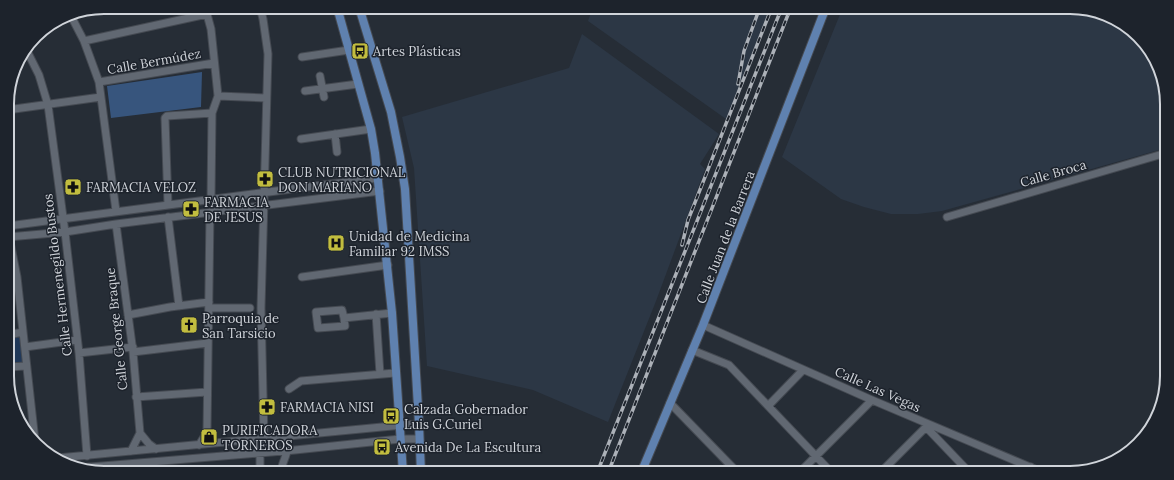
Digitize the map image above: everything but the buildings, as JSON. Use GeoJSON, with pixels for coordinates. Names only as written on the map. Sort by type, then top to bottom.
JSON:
{"type":"FeatureCollection","features":[{"type":"Feature","properties":{"kind":"main road"},"geometry":{"type":"LineString","coordinates":[[339,14],[371,129],[380,190],[392,313],[402,466]]}},
{"type":"Feature","properties":{"kind":"main road"},"geometry":{"type":"LineString","coordinates":[[361,14],[391,112],[405,189],[421,466]]}},
{"type":"Feature","properties":{"kind":"main road","name":"Calle Juan de la Barrera"},"geometry":{"type":"LineString","coordinates":[[644,466],[703,325],[823,14]]}},
{"type":"Feature","properties":{"kind":"street"},"geometry":{"type":"LineString","coordinates":[[84,41],[207,14],[211,30],[218,96],[212,113],[211,200]]}},
{"type":"Feature","properties":{"kind":"street"},"geometry":{"type":"LineString","coordinates":[[260,466],[260,452],[264,439],[261,308],[268,54],[263,14]]}},
{"type":"Feature","properties":{"kind":"street"},"geometry":{"type":"LineString","coordinates":[[73,20],[84,41],[99,82],[116,211]]}},
{"type":"Feature","properties":{"kind":"street"},"geometry":{"type":"LineString","coordinates":[[302,57],[349,50]]}},
{"type":"Feature","properties":{"kind":"street","name":"Calle Hermenegildo Bustos"},"geometry":{"type":"LineString","coordinates":[[29,54],[39,75],[48,105],[79,353],[87,456]]}},
{"type":"Feature","properties":{"kind":"street","name":"Calle Bermúdez"},"geometry":{"type":"LineString","coordinates":[[99,82],[214,63]]}},
{"type":"Feature","properties":{"kind":"street"},"geometry":{"type":"LineString","coordinates":[[320,76],[324,97]]}},
{"type":"Feature","properties":{"kind":"street"},"geometry":{"type":"LineString","coordinates":[[305,91],[358,84]]}},
{"type":"Feature","properties":{"kind":"street"},"geometry":{"type":"LineString","coordinates":[[218,96],[266,98]]}},
{"type":"Feature","properties":{"kind":"street"},"geometry":{"type":"LineString","coordinates":[[14,109],[101,97]]}},
{"type":"Feature","properties":{"kind":"street"},"geometry":{"type":"LineString","coordinates":[[168,205],[165,118],[167,116],[212,113]]}},
{"type":"Feature","properties":{"kind":"street"},"geometry":{"type":"LineString","coordinates":[[301,139],[371,129]]}},
{"type":"Feature","properties":{"kind":"street"},"geometry":{"type":"LineString","coordinates":[[335,134],[337,152]]}},
{"type":"Feature","properties":{"kind":"street","name":"Calle Broca"},"geometry":{"type":"LineString","coordinates":[[947,217],[1160,155]]}},
{"type":"Feature","properties":{"kind":"street"},"geometry":{"type":"LineString","coordinates":[[14,223],[378,178]]}},
{"type":"Feature","properties":{"kind":"street"},"geometry":{"type":"LineString","coordinates":[[14,236],[65,232],[168,217],[380,190]]}},
{"type":"Feature","properties":{"kind":"street"},"geometry":{"type":"LineString","coordinates":[[199,445],[207,432],[210,212]]}},
{"type":"Feature","properties":{"kind":"street"},"geometry":{"type":"LineString","coordinates":[[168,217],[179,306]]}},
{"type":"Feature","properties":{"kind":"street","name":"Calle George Braque"},"geometry":{"type":"LineString","coordinates":[[116,224],[133,350],[140,433]]}},
{"type":"Feature","properties":{"kind":"street"},"geometry":{"type":"LineString","coordinates":[[14,264],[17,277],[34,432]]}},
{"type":"Feature","properties":{"kind":"street"},"geometry":{"type":"LineString","coordinates":[[302,277],[388,265]]}},
{"type":"Feature","properties":{"kind":"street"},"geometry":{"type":"LineString","coordinates":[[128,315],[179,306],[209,305],[250,308]]}},
{"type":"Feature","properties":{"kind":"street"},"geometry":{"type":"LineString","coordinates":[[342,310],[344,318],[345,326],[318,328],[316,312],[342,310]]}},
{"type":"Feature","properties":{"kind":"street"},"geometry":{"type":"LineString","coordinates":[[344,318],[392,313]]}},
{"type":"Feature","properties":{"kind":"street"},"geometry":{"type":"LineString","coordinates":[[376,314],[380,374]]}},
{"type":"Feature","properties":{"kind":"street","name":"Calle Las Vegas"},"geometry":{"type":"LineString","coordinates":[[703,325],[928,426],[1028,466]]}},
{"type":"Feature","properties":{"kind":"street"},"geometry":{"type":"LineString","coordinates":[[14,334],[23,332]]}},
{"type":"Feature","properties":{"kind":"street"},"geometry":{"type":"LineString","coordinates":[[25,347],[77,340]]}},
{"type":"Feature","properties":{"kind":"street"},"geometry":{"type":"LineString","coordinates":[[79,353],[208,343]]}},
{"type":"Feature","properties":{"kind":"street"},"geometry":{"type":"LineString","coordinates":[[692,350],[729,365],[825,466]]}},
{"type":"Feature","properties":{"kind":"street"},"geometry":{"type":"LineString","coordinates":[[14,367],[26,366]]}},
{"type":"Feature","properties":{"kind":"street"},"geometry":{"type":"LineString","coordinates":[[768,406],[803,370]]}},
{"type":"Feature","properties":{"kind":"street"},"geometry":{"type":"LineString","coordinates":[[289,389],[301,381],[395,373]]}},
{"type":"Feature","properties":{"kind":"street"},"geometry":{"type":"LineString","coordinates":[[136,397],[207,392]]}},
{"type":"Feature","properties":{"kind":"street"},"geometry":{"type":"LineString","coordinates":[[806,466],[872,400]]}},
{"type":"Feature","properties":{"kind":"street"},"geometry":{"type":"LineString","coordinates":[[670,403],[731,466]]}},
{"type":"Feature","properties":{"kind":"street"},"geometry":{"type":"LineString","coordinates":[[65,457],[419,424]]}},
{"type":"Feature","properties":{"kind":"street"},"geometry":{"type":"LineString","coordinates":[[887,466],[928,426],[964,466]]}},
{"type":"Feature","properties":{"kind":"street"},"geometry":{"type":"LineString","coordinates":[[207,432],[215,443]]}},
{"type":"Feature","properties":{"kind":"street"},"geometry":{"type":"LineString","coordinates":[[131,451],[140,433],[149,444],[156,449]]}},
{"type":"Feature","properties":{"kind":"street"},"geometry":{"type":"LineString","coordinates":[[282,466],[288,450],[288,442],[285,437]]}},
{"type":"Feature","properties":{"kind":"street"},"geometry":{"type":"LineString","coordinates":[[122,466],[400,439],[419,439]]}},
{"type":"Feature","properties":{"kind":"shaded area"},"geometry":{"type":"Polygon","coordinates":[[[590,14],[767,14],[726,119],[588,21],[590,14]]]}},
{"type":"Feature","properties":{"kind":"shaded area"},"geometry":{"type":"Polygon","coordinates":[[[840,14],[1070,14],[1087,16],[1110,23],[1129,36],[1138,45],[1151,64],[1158,87],[1160,104],[1160,150],[942,211],[918,214],[891,214],[864,207],[841,199],[782,157],[840,14]]]}},
{"type":"Feature","properties":{"kind":"shaded area"},"geometry":{"type":"Polygon","coordinates":[[[582,34],[719,134],[700,164],[705,169],[656,301],[608,422],[533,390],[427,366],[414,168],[402,117],[569,68],[582,34]]]}},
{"type":"Feature","properties":{"kind":"shaded area"},"geometry":{"type":"Polygon","coordinates":[[[202,72],[201,107],[111,118],[107,86],[202,72]]]}},
{"type":"Feature","properties":{"kind":"shaded area"},"geometry":{"type":"Polygon","coordinates":[[[23,335],[25,363],[14,364],[14,336],[23,335]]]}},
{"type":"Feature","properties":{"kind":"railway"},"geometry":{"type":"LineString","coordinates":[[738,84],[744,51],[757,14]]}},
{"type":"Feature","properties":{"kind":"railway"},"geometry":{"type":"LineString","coordinates":[[682,245],[688,220],[769,14]]}},
{"type":"Feature","properties":{"kind":"railway"},"geometry":{"type":"LineString","coordinates":[[600,466],[779,14]]}},
{"type":"Feature","properties":{"kind":"railway"},"geometry":{"type":"LineString","coordinates":[[611,466],[788,14]]}},
{"type":"Feature","properties":{"kind":"place","name":"Artes Plásticas"},"geometry":{"type":"Point","coordinates":[360,51]}},
{"type":"Feature","properties":{"kind":"place","name":"CLUB NUTRICIONAL DON MARIANO"},"geometry":{"type":"Point","coordinates":[265,179]}},
{"type":"Feature","properties":{"kind":"place","name":"FARMACIA VELOZ"},"geometry":{"type":"Point","coordinates":[73,187]}},
{"type":"Feature","properties":{"kind":"place","name":"FARMACIA DE JESUS"},"geometry":{"type":"Point","coordinates":[191,209]}},
{"type":"Feature","properties":{"kind":"place","name":"Unidad de Medicina Familiar 92 IMSS"},"geometry":{"type":"Point","coordinates":[336,243]}},
{"type":"Feature","properties":{"kind":"place","name":"Parroquia de San Tarsicio"},"geometry":{"type":"Point","coordinates":[189,325]}},
{"type":"Feature","properties":{"kind":"place","name":"FARMACIA NISI"},"geometry":{"type":"Point","coordinates":[267,407]}},
{"type":"Feature","properties":{"kind":"place","name":"Calzada Gobernador Luis G.Curiel"},"geometry":{"type":"Point","coordinates":[391,416]}},
{"type":"Feature","properties":{"kind":"place","name":"PURIFICADORA TORNEROS"},"geometry":{"type":"Point","coordinates":[209,437]}},
{"type":"Feature","properties":{"kind":"place","name":"Avenida De La Escultura"},"geometry":{"type":"Point","coordinates":[382,447]}}]}
